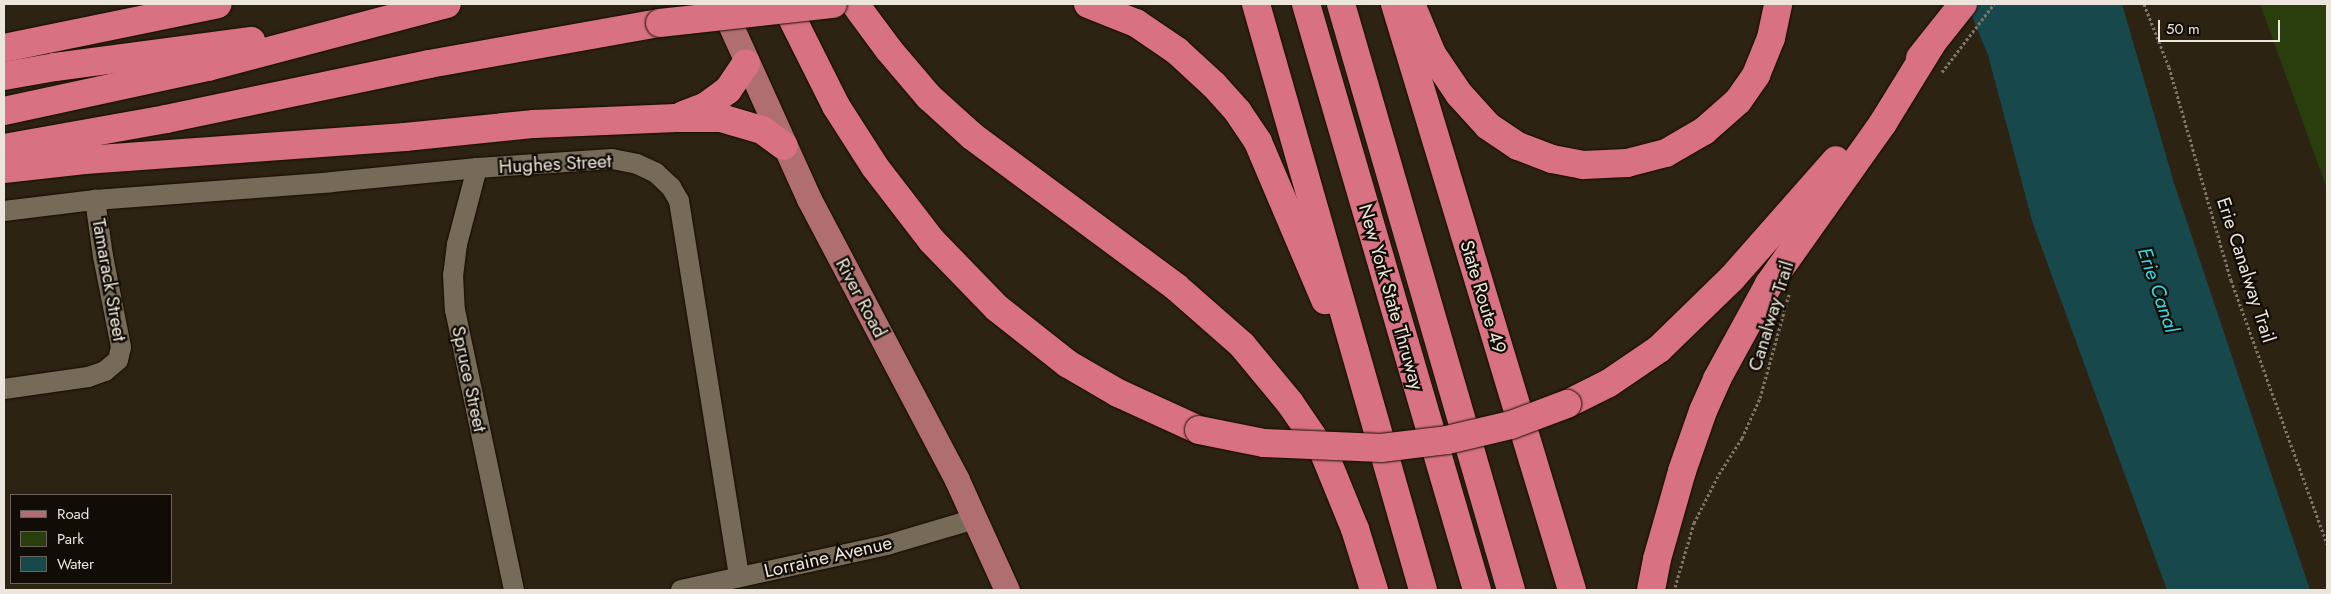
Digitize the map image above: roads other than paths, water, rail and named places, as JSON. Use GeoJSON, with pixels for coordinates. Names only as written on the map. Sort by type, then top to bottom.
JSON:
{"type":"FeatureCollection","features":[{"type":"Feature","properties":{"kind":"highway"},"geometry":{"type":"LineString","coordinates":[[4,48],[183,9],[218,4]]}},
{"type":"Feature","properties":{"kind":"highway"},"geometry":{"type":"LineString","coordinates":[[4,111],[208,67],[447,4]]}},
{"type":"Feature","properties":{"kind":"highway"},"geometry":{"type":"LineString","coordinates":[[660,23],[735,4]]}},
{"type":"Feature","properties":{"kind":"highway"},"geometry":{"type":"LineString","coordinates":[[785,4],[836,106],[875,167],[932,241],[997,308],[1068,364],[1118,393],[1199,430],[1264,444],[1381,448],[1447,440],[1511,425],[1567,404],[1609,383],[1659,349],[1732,278],[1835,161],[1964,4]]}},
{"type":"Feature","properties":{"kind":"highway"},"geometry":{"type":"LineString","coordinates":[[4,148],[166,118],[428,64],[660,23],[832,4]]}},
{"type":"Feature","properties":{"kind":"highway"},"geometry":{"type":"LineString","coordinates":[[855,4],[889,50],[929,97],[972,136],[1176,287],[1242,345],[1290,403],[1324,453],[1354,529],[1374,590]]}},
{"type":"Feature","properties":{"kind":"highway"},"geometry":{"type":"LineString","coordinates":[[1088,4],[1136,23],[1177,52],[1214,85],[1238,112],[1258,142],[1283,195],[1372,409]]}},
{"type":"Feature","properties":{"kind":"highway"},"geometry":{"type":"LineString","coordinates":[[1256,4],[1423,590]]}},
{"type":"Feature","properties":{"kind":"highway","name":"New York State Thruway"},"geometry":{"type":"LineString","coordinates":[[1306,4],[1477,590]]}},
{"type":"Feature","properties":{"kind":"highway","name":"New York State Thruway"},"geometry":{"type":"LineString","coordinates":[[1341,4],[1511,590]]}},
{"type":"Feature","properties":{"kind":"highway","name":"State Route 49"},"geometry":{"type":"LineString","coordinates":[[1395,4],[1572,590]]}},
{"type":"Feature","properties":{"kind":"highway"},"geometry":{"type":"LineString","coordinates":[[1411,4],[1432,54],[1459,94],[1488,126],[1518,146],[1552,159],[1583,165],[1627,163],[1666,153],[1704,131],[1738,101],[1756,75],[1771,38],[1778,4]]}},
{"type":"Feature","properties":{"kind":"highway"},"geometry":{"type":"LineString","coordinates":[[4,76],[212,46],[344,30]]}},
{"type":"Feature","properties":{"kind":"highway"},"geometry":{"type":"LineString","coordinates":[[1650,590],[1682,471],[1717,378],[1768,284],[1883,123],[1931,45]]}},
{"type":"Feature","properties":{"kind":"highway"},"geometry":{"type":"LineString","coordinates":[[676,118],[706,106],[728,90],[746,64]]}},
{"type":"Feature","properties":{"kind":"highway"},"geometry":{"type":"LineString","coordinates":[[4,169],[85,160],[405,137],[534,124],[676,118],[721,118],[762,130],[784,146]]}},
{"type":"Feature","properties":{"kind":"main road","name":"River Road"},"geometry":{"type":"LineString","coordinates":[[721,4],[746,64],[809,199],[957,480],[1007,590]]}},
{"type":"Feature","properties":{"kind":"street"},"geometry":{"type":"LineString","coordinates":[[4,40],[43,39]]}},
{"type":"Feature","properties":{"kind":"street","name":"Hughes Street"},"geometry":{"type":"LineString","coordinates":[[4,211],[96,200],[332,182],[477,168],[612,159],[637,164],[656,173],[671,187],[679,201],[739,577]]}},
{"type":"Feature","properties":{"kind":"street","name":"Spruce Street"},"geometry":{"type":"LineString","coordinates":[[477,168],[457,244],[453,275],[455,310],[514,590]]}},
{"type":"Feature","properties":{"kind":"street","name":"Tamarack Street"},"geometry":{"type":"LineString","coordinates":[[4,389],[88,377],[105,372],[118,360],[121,347],[103,256],[96,200]]}},
{"type":"Feature","properties":{"kind":"street","name":"Lorraine Avenue"},"geometry":{"type":"LineString","coordinates":[[681,590],[887,545],[975,519]]}},
{"type":"Feature","properties":{"kind":"water","name":"Erie Canal"},"geometry":{"type":"Polygon","coordinates":[[[1967,4],[2122,4],[2174,183],[2310,590],[2167,590],[2033,224],[1988,55],[1967,4]]]}}]}
